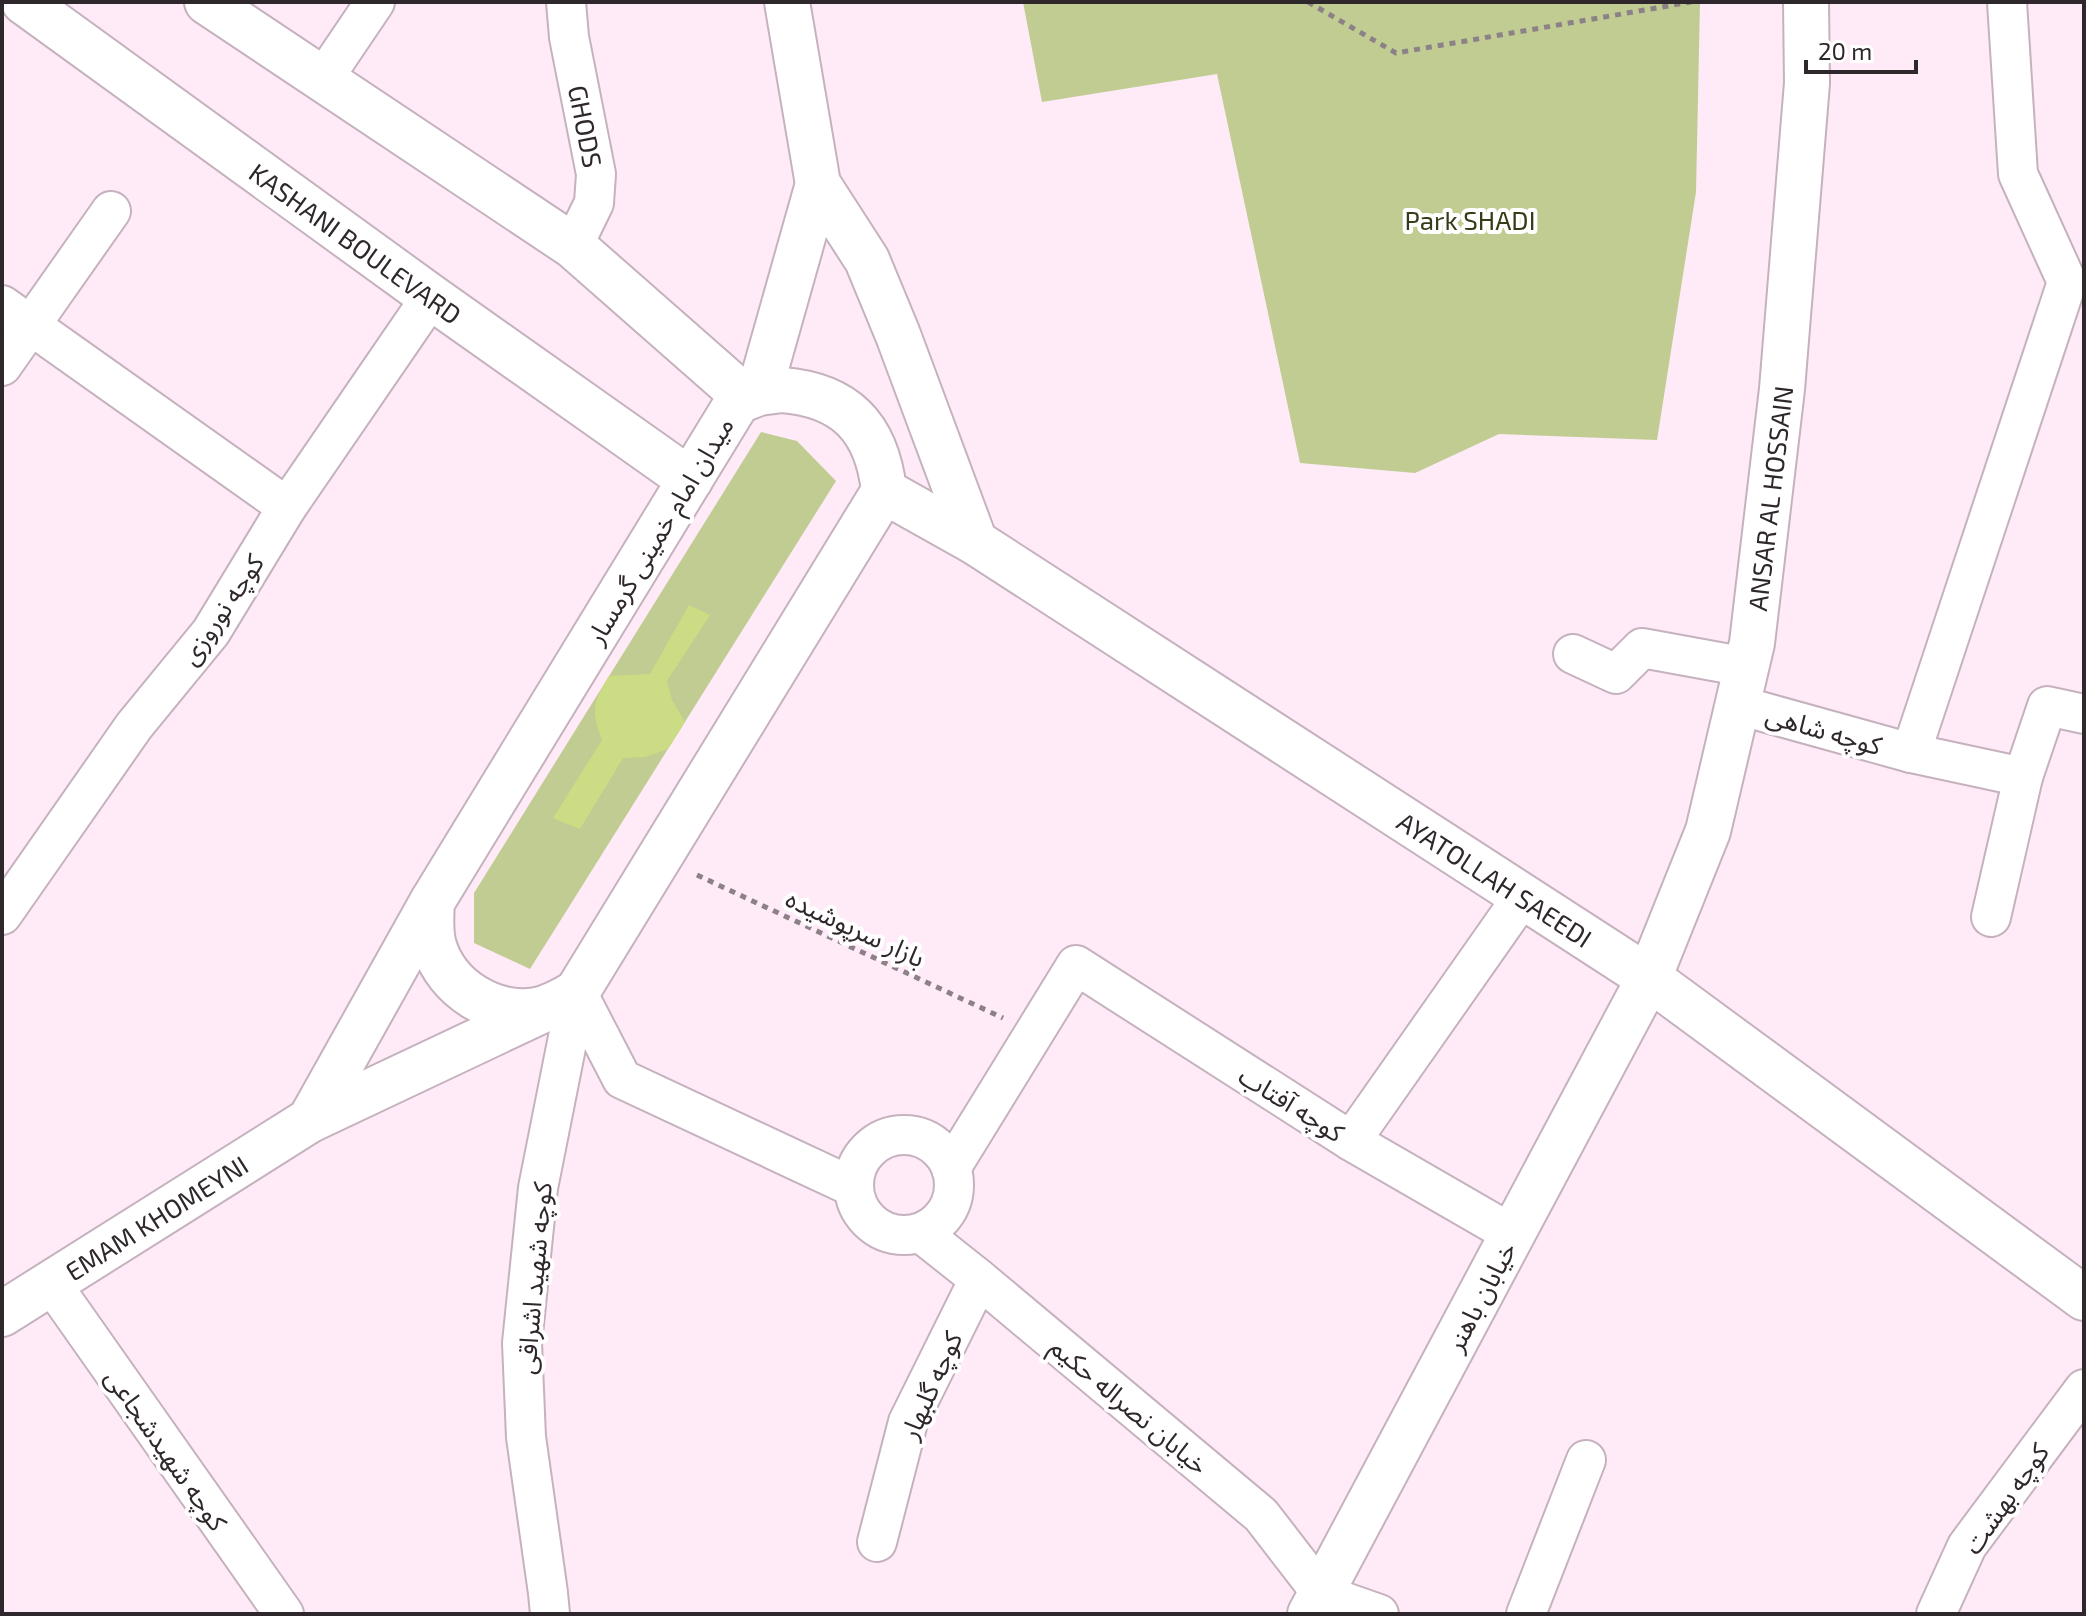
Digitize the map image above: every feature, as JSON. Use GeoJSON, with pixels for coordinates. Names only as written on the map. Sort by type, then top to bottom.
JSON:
{"type":"FeatureCollection","features":[{"type":"Feature","properties":{"kind":"main road"},"geometry":{"type":"LineString","coordinates":[[207,2],[573,246],[753,396]]}},
{"type":"Feature","properties":{"kind":"main road"},"geometry":{"type":"LineString","coordinates":[[787,2],[818,184],[867,260],[975,542]]}},
{"type":"Feature","properties":{"kind":"main road","name":"ANSAR AL HOSSAIN"},"geometry":{"type":"LineString","coordinates":[[1649,978],[1708,831],[1752,643],[1782,389],[1807,83],[1806,2]]}},
{"type":"Feature","properties":{"kind":"main road","name":"KASHANI BOULEVARD"},"geometry":{"type":"LineString","coordinates":[[49,10],[431,297],[690,480]]}},
{"type":"Feature","properties":{"kind":"main road"},"geometry":{"type":"LineString","coordinates":[[753,396],[818,184]]}},
{"type":"Feature","properties":{"kind":"main road"},"geometry":{"type":"LineString","coordinates":[[432,902],[430,924],[434,946],[456,984],[494,1007],[516,1011],[537,1010],[568,998],[660,858],[884,491],[874,446],[862,427],[846,411],[826,398],[804,391],[782,390],[753,396]]}},
{"type":"Feature","properties":{"kind":"main road","name":"میدان امام خمینی گرمسار"},"geometry":{"type":"LineString","coordinates":[[310,1120],[432,902],[738,401],[753,396]]}},
{"type":"Feature","properties":{"kind":"main road","name":"AYATOLLAH SAEEDI"},"geometry":{"type":"LineString","coordinates":[[884,491],[975,542],[1649,978],[2084,1298]]}},
{"type":"Feature","properties":{"kind":"main road","name":"خیابان باهنر"},"geometry":{"type":"LineString","coordinates":[[1316,1604],[1649,978]]}},
{"type":"Feature","properties":{"kind":"main road","name":"EMAM KHOMEYNI"},"geometry":{"type":"LineString","coordinates":[[2,1314],[310,1120],[568,998]]}},
{"type":"Feature","properties":{"kind":"street"},"geometry":{"type":"LineString","coordinates":[[323,79],[375,2]]}},
{"type":"Feature","properties":{"kind":"street","name":"GHODS"},"geometry":{"type":"LineString","coordinates":[[566,2],[569,37],[596,174],[594,203],[573,246]]}},
{"type":"Feature","properties":{"kind":"street"},"geometry":{"type":"LineString","coordinates":[[1911,753],[2076,281],[2018,174],[2007,2]]}},
{"type":"Feature","properties":{"kind":"street"},"geometry":{"type":"LineString","coordinates":[[2,366],[17,314],[111,211]]}},
{"type":"Feature","properties":{"kind":"street","name":"کوچه نوروزی"},"geometry":{"type":"LineString","coordinates":[[2,915],[134,726],[211,632],[287,507],[431,297]]}},
{"type":"Feature","properties":{"kind":"street"},"geometry":{"type":"LineString","coordinates":[[17,314],[287,507]]}},
{"type":"Feature","properties":{"kind":"street","name":"کوچه شاهی"},"geometry":{"type":"LineString","coordinates":[[1573,654],[1616,674],[1642,648],[1911,753],[2023,777]]}},
{"type":"Feature","properties":{"kind":"street"},"geometry":{"type":"LineString","coordinates":[[1991,917],[2023,777],[2047,706],[2084,714]]}},
{"type":"Feature","properties":{"kind":"street"},"geometry":{"type":"LineString","coordinates":[[1351,1141],[1523,896]]}},
{"type":"Feature","properties":{"kind":"street","name":"کوچه آفتاب"},"geometry":{"type":"LineString","coordinates":[[1035,1032],[1076,965],[1351,1141],[1512,1234]]}},
{"type":"Feature","properties":{"kind":"street"},"geometry":{"type":"LineString","coordinates":[[568,998],[622,1079],[853,1187]]}},
{"type":"Feature","properties":{"kind":"street","name":"کوچه شهید اشراقی"},"geometry":{"type":"LineString","coordinates":[[550,1614],[526,1437],[522,1343],[538,1188],[568,998]]}},
{"type":"Feature","properties":{"kind":"street"},"geometry":{"type":"LineString","coordinates":[[951,1168],[1035,1032]]}},
{"type":"Feature","properties":{"kind":"street"},"geometry":{"type":"LineString","coordinates":[[902,1134],[918,1136],[944,1154],[951,1168],[954,1184],[946,1214],[935,1226],[921,1233],[906,1236],[890,1234],[864,1217],[856,1203],[853,1187],[855,1171],[862,1156],[886,1137],[902,1134]]}},
{"type":"Feature","properties":{"kind":"street","name":"خیابان نصراله حکیم"},"geometry":{"type":"LineString","coordinates":[[921,1233],[1261,1515],[1316,1604]]}},
{"type":"Feature","properties":{"kind":"street","name":"کوچه گلبهار"},"geometry":{"type":"LineString","coordinates":[[877,1542],[908,1422],[979,1279]]}},
{"type":"Feature","properties":{"kind":"street","name":"کوچه شهیدشجاعی"},"geometry":{"type":"LineString","coordinates":[[51,1283],[284,1614]]}},
{"type":"Feature","properties":{"kind":"street","name":"کوچه بهشت"},"geometry":{"type":"LineString","coordinates":[[1936,1614],[1967,1546],[2084,1389]]}},
{"type":"Feature","properties":{"kind":"street"},"geometry":{"type":"LineString","coordinates":[[1526,1614],[1586,1460]]}},
{"type":"Feature","properties":{"kind":"street"},"geometry":{"type":"LineString","coordinates":[[1316,1604],[1379,1614]]}},
{"type":"Feature","properties":{"kind":"path"},"geometry":{"type":"LineString","coordinates":[[1308,2],[1396,53],[1691,2]]}},
{"type":"Feature","properties":{"kind":"path","name":"بازار سرپوشیده"},"geometry":{"type":"LineString","coordinates":[[660,858],[1035,1032]]}},
{"type":"Feature","properties":{"kind":"green space","name":"Park SHADI"},"geometry":{"type":"Polygon","coordinates":[[[1023,2],[1700,2],[1696,192],[1657,440],[1499,434],[1415,473],[1300,463],[1217,74],[1042,102],[1023,2]]]}},
{"type":"Feature","properties":{"kind":"green space"},"geometry":{"type":"Polygon","coordinates":[[[761,432],[797,441],[836,481],[530,969],[474,943],[474,893],[761,432]]]}},
{"type":"Feature","properties":{"kind":"shaded area"},"geometry":{"type":"Polygon","coordinates":[[[689,605],[710,615],[667,681],[672,700],[685,722],[668,749],[645,757],[623,758],[580,829],[553,818],[602,740],[595,707],[609,676],[650,674],[689,605]]]}}]}
